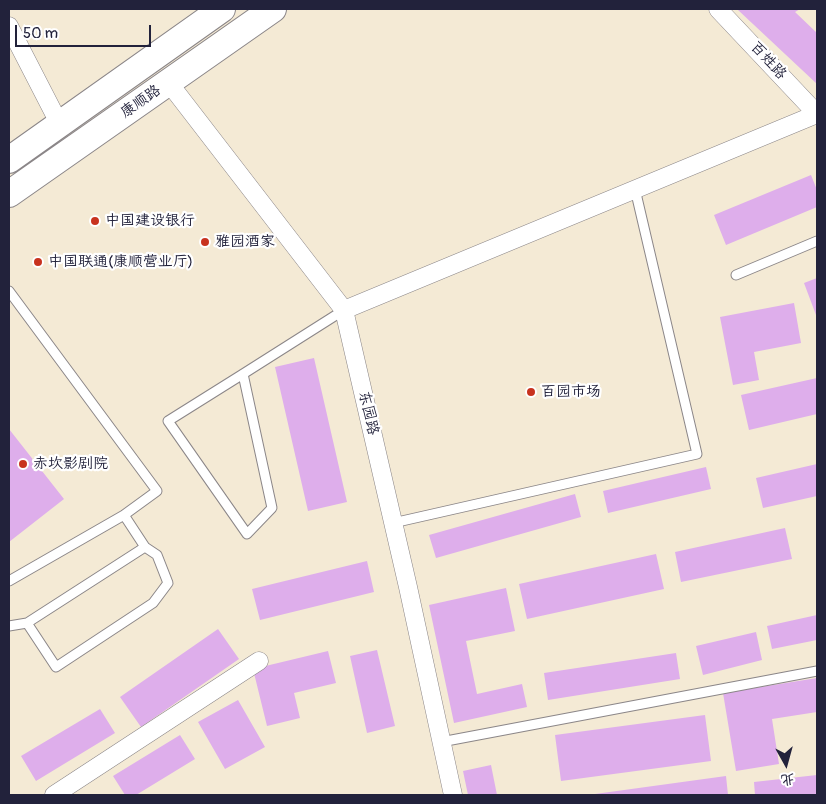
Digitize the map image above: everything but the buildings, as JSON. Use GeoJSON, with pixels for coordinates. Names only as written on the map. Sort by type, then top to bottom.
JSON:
{"type":"FeatureCollection","features":[{"type":"Feature","properties":{"kind":"main road","name":"康顺路"},"geometry":{"type":"LineString","coordinates":[[9,160],[222,9]]}},
{"type":"Feature","properties":{"kind":"main road","name":"康顺路"},"geometry":{"type":"LineString","coordinates":[[9,194],[273,9]]}},
{"type":"Feature","properties":{"kind":"street","name":"百姓路"},"geometry":{"type":"LineString","coordinates":[[718,9],[817,114]]}},
{"type":"Feature","properties":{"kind":"street"},"geometry":{"type":"LineString","coordinates":[[9,26],[60,125]]}},
{"type":"Feature","properties":{"kind":"street","name":"东园路"},"geometry":{"type":"LineString","coordinates":[[169,83],[344,310],[453,795]]}},
{"type":"Feature","properties":{"kind":"street"},"geometry":{"type":"LineString","coordinates":[[344,310],[817,114]]}},
{"type":"Feature","properties":{"kind":"street"},"geometry":{"type":"LineString","coordinates":[[54,795],[259,661]]}},
{"type":"Feature","properties":{"kind":"lane"},"geometry":{"type":"LineString","coordinates":[[393,523],[697,454],[635,190]]}},
{"type":"Feature","properties":{"kind":"lane"},"geometry":{"type":"LineString","coordinates":[[736,275],[817,241]]}},
{"type":"Feature","properties":{"kind":"lane"},"geometry":{"type":"LineString","coordinates":[[9,292],[157,491],[124,515],[9,581]]}},
{"type":"Feature","properties":{"kind":"lane"},"geometry":{"type":"LineString","coordinates":[[243,374],[272,508],[247,534],[168,421],[344,310]]}},
{"type":"Feature","properties":{"kind":"lane"},"geometry":{"type":"LineString","coordinates":[[28,624],[56,667],[153,603],[168,583],[157,555],[145,547],[124,515]]}},
{"type":"Feature","properties":{"kind":"lane"},"geometry":{"type":"LineString","coordinates":[[9,626],[28,624],[145,547]]}},
{"type":"Feature","properties":{"kind":"lane"},"geometry":{"type":"LineString","coordinates":[[442,742],[817,671]]}},
{"type":"Feature","properties":{"kind":"place","name":"中国建设银行"},"geometry":{"type":"Point","coordinates":[95,221]}},
{"type":"Feature","properties":{"kind":"place","name":"雅园酒家"},"geometry":{"type":"Point","coordinates":[205,242]}},
{"type":"Feature","properties":{"kind":"place","name":"中国联通(康顺营业厅)"},"geometry":{"type":"Point","coordinates":[38,262]}},
{"type":"Feature","properties":{"kind":"place","name":"百园市场"},"geometry":{"type":"Point","coordinates":[531,392]}},
{"type":"Feature","properties":{"kind":"place","name":"赤坎影剧院"},"geometry":{"type":"Point","coordinates":[23,464]}}]}
